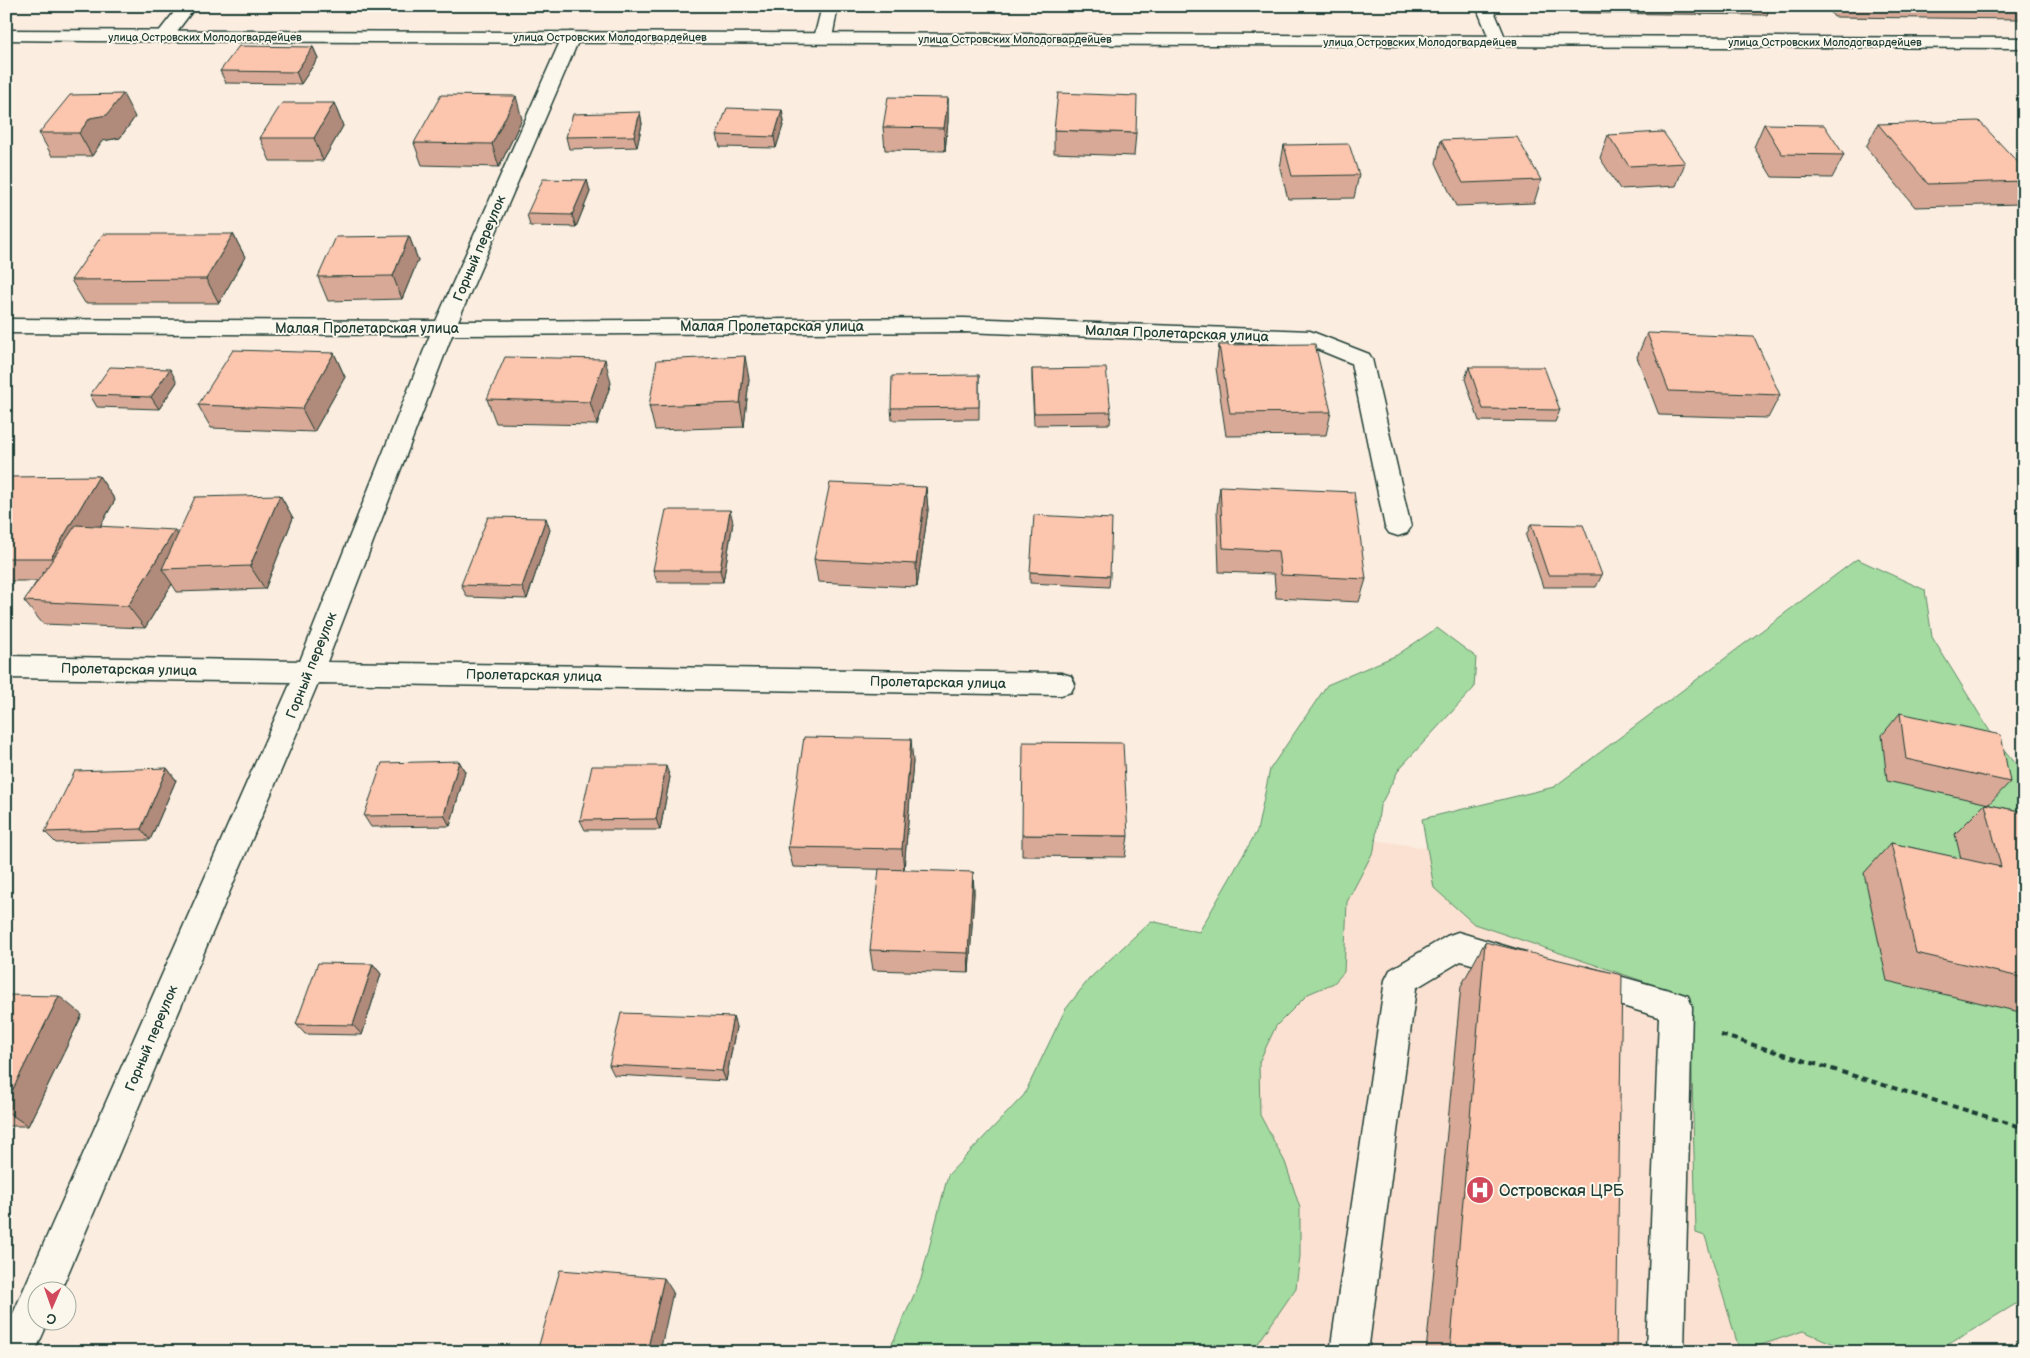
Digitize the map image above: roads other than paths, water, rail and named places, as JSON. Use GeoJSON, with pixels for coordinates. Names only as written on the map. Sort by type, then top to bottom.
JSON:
{"type":"FeatureCollection","features":[{"type":"Feature","properties":{"kind":"street"},"geometry":{"type":"LineString","coordinates":[[163,38],[188,6]]}},
{"type":"Feature","properties":{"kind":"street"},"geometry":{"type":"LineString","coordinates":[[823,38],[830,6]]}},
{"type":"Feature","properties":{"kind":"street"},"geometry":{"type":"LineString","coordinates":[[1484,6],[1498,42]]}},
{"type":"Feature","properties":{"kind":"street","name":"улица Островских Молодогвардейцев"},"geometry":{"type":"LineString","coordinates":[[6,35],[163,38],[571,36],[1498,42],[2024,43]]}},
{"type":"Feature","properties":{"kind":"street","name":"Горный переулок"},"geometry":{"type":"LineString","coordinates":[[46,1280],[309,672],[444,328],[571,36]]}},
{"type":"Feature","properties":{"kind":"street","name":"Малая Пролетарская улица"},"geometry":{"type":"LineString","coordinates":[[6,326],[444,328],[964,325],[1310,338],[1361,359],[1398,527]]}},
{"type":"Feature","properties":{"kind":"street","name":"Пролетарская улица"},"geometry":{"type":"LineString","coordinates":[[6,667],[1061,684]]}},
{"type":"Feature","properties":{"kind":"street"},"geometry":{"type":"LineString","coordinates":[[1349,1352],[1402,980],[1458,946],[1676,1007],[1664,1352]]}},
{"type":"Feature","properties":{"kind":"street"},"geometry":{"type":"LineString","coordinates":[[16,1352],[28,1325]]}},
{"type":"Feature","properties":{"kind":"place","name":"Островская ЦРБ"},"geometry":{"type":"Point","coordinates":[1480,1190]}}]}
